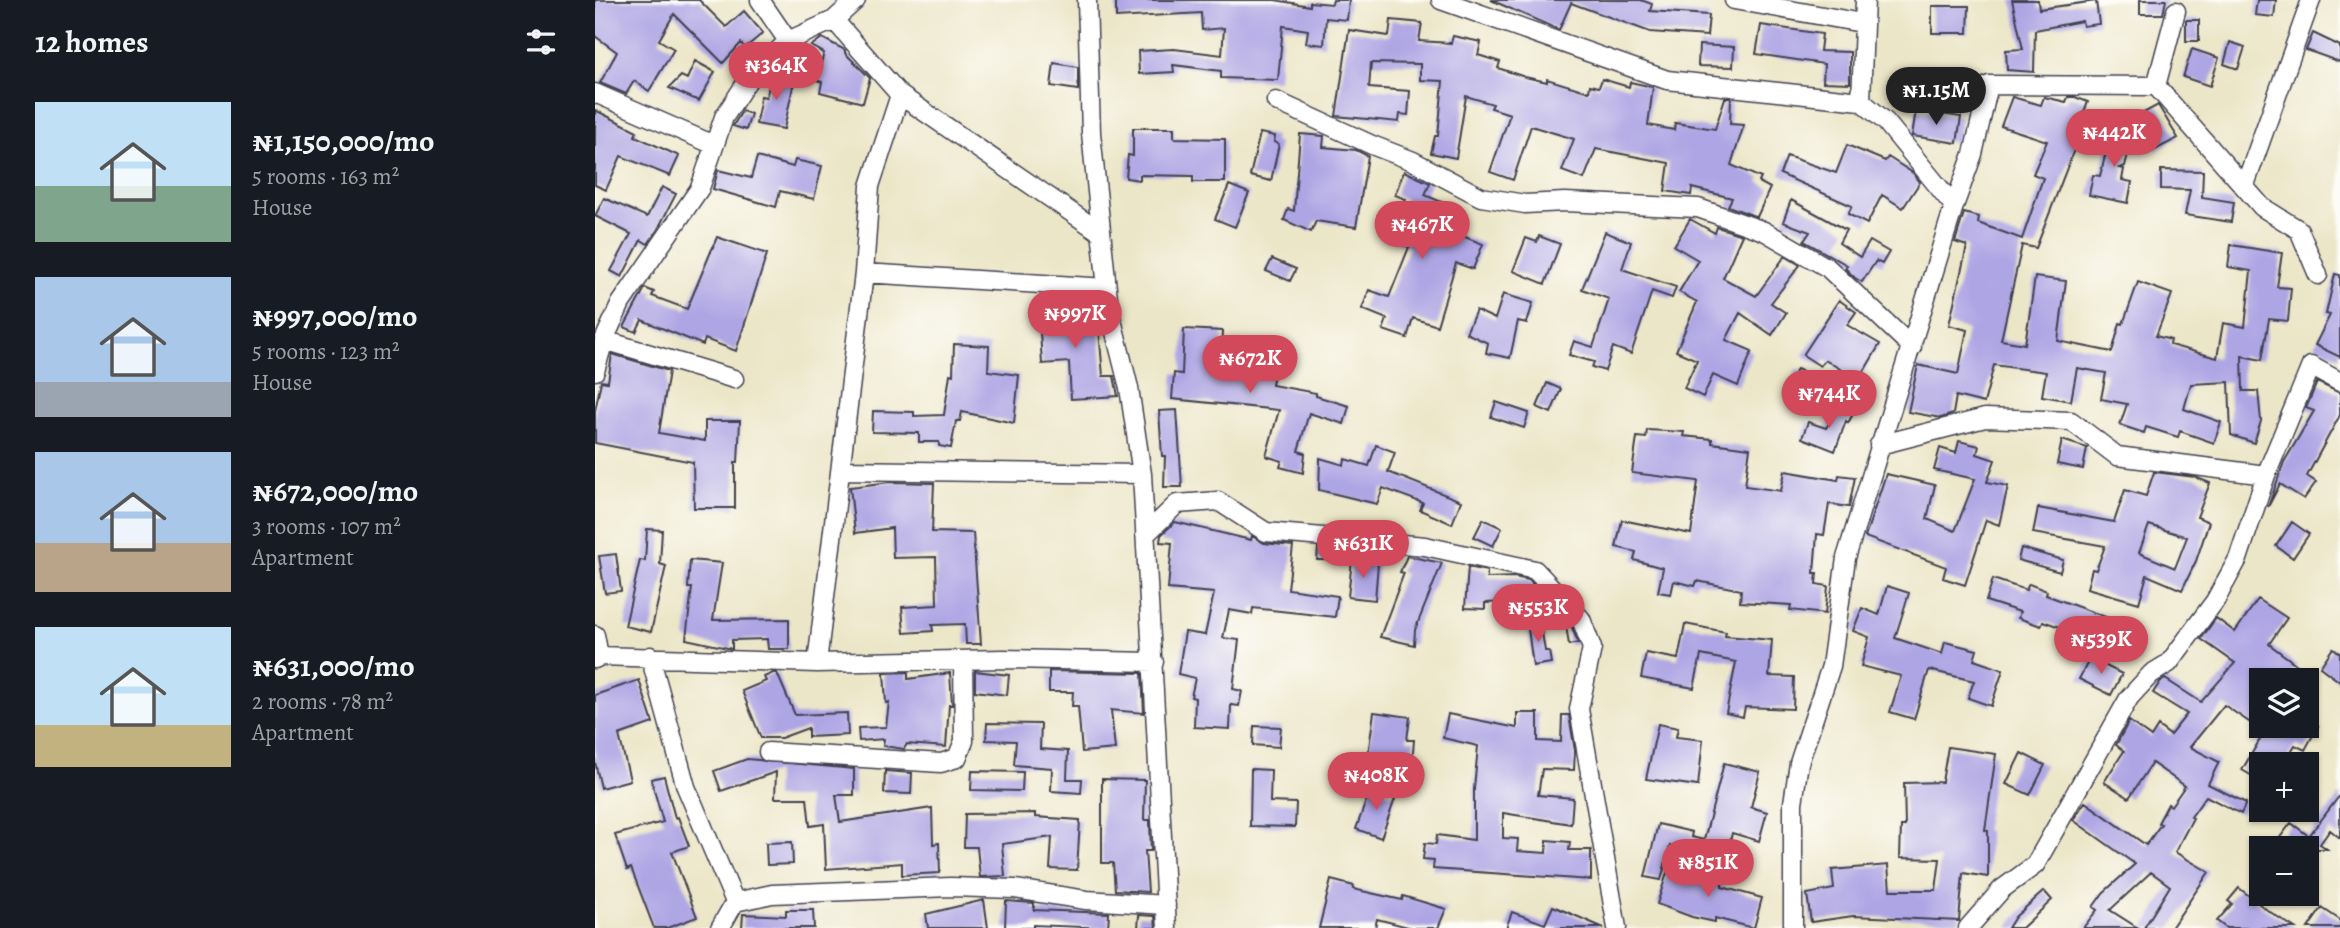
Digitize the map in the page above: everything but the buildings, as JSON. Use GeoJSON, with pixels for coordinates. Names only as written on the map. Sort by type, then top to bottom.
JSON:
{"type":"FeatureCollection","features":[{"type":"Feature","properties":{"kind":"street"},"geometry":{"type":"LineString","coordinates":[[760,0],[788,41]]}},
{"type":"Feature","properties":{"kind":"street"},"geometry":{"type":"LineString","coordinates":[[595,372],[604,340],[621,303],[700,188],[724,117],[748,80],[788,41],[834,20],[856,0]]}},
{"type":"Feature","properties":{"kind":"street"},"geometry":{"type":"LineString","coordinates":[[1087,0],[1091,132],[1100,232],[1107,288],[1129,388],[1142,474],[1167,928]]}},
{"type":"Feature","properties":{"kind":"street"},"geometry":{"type":"LineString","coordinates":[[1441,0],[1667,80],[1861,101],[1886,122],[1954,206]]}},
{"type":"Feature","properties":{"kind":"street"},"geometry":{"type":"LineString","coordinates":[[1734,0],[1862,23]]}},
{"type":"Feature","properties":{"kind":"street"},"geometry":{"type":"LineString","coordinates":[[1861,101],[1865,0]]}},
{"type":"Feature","properties":{"kind":"street"},"geometry":{"type":"LineString","coordinates":[[2245,185],[2311,0]]}},
{"type":"Feature","properties":{"kind":"street"},"geometry":{"type":"LineString","coordinates":[[2156,86],[2176,11]]}},
{"type":"Feature","properties":{"kind":"street"},"geometry":{"type":"LineString","coordinates":[[834,20],[900,95],[1100,232]]}},
{"type":"Feature","properties":{"kind":"street"},"geometry":{"type":"LineString","coordinates":[[1793,928],[1793,803],[1800,763],[1831,666],[1846,558],[1954,206],[1973,154],[1990,85],[2156,86],[2262,207],[2299,230],[2318,275]]}},
{"type":"Feature","properties":{"kind":"street"},"geometry":{"type":"LineString","coordinates":[[595,93],[714,145]]}},
{"type":"Feature","properties":{"kind":"street"},"geometry":{"type":"LineString","coordinates":[[817,663],[864,273],[870,186],[900,95]]}},
{"type":"Feature","properties":{"kind":"street"},"geometry":{"type":"LineString","coordinates":[[1276,101],[1372,145],[1413,160],[1481,197],[1525,204],[1565,202],[1697,208],[1764,231],[1828,268],[1912,347]]}},
{"type":"Feature","properties":{"kind":"street"},"geometry":{"type":"LineString","coordinates":[[864,273],[1107,288]]}},
{"type":"Feature","properties":{"kind":"street"},"geometry":{"type":"LineString","coordinates":[[604,340],[734,379]]}},
{"type":"Feature","properties":{"kind":"street"},"geometry":{"type":"LineString","coordinates":[[1968,928],[2003,889],[2035,865],[2129,698],[2151,674],[2169,663],[2215,600],[2238,559],[2266,475],[2311,366],[2340,382]]}},
{"type":"Feature","properties":{"kind":"street"},"geometry":{"type":"LineString","coordinates":[[1879,445],[1985,418],[2071,421],[2117,456],[2266,475]]}},
{"type":"Feature","properties":{"kind":"street"},"geometry":{"type":"LineString","coordinates":[[841,470],[1142,474]]}},
{"type":"Feature","properties":{"kind":"street"},"geometry":{"type":"LineString","coordinates":[[1145,535],[1177,504],[1218,501],[1266,532],[1425,546],[1535,570],[1581,620],[1592,648],[1580,709],[1617,928]]}},
{"type":"Feature","properties":{"kind":"street"},"geometry":{"type":"LineString","coordinates":[[595,635],[597,657],[650,656],[817,663],[963,660],[1154,662]]}},
{"type":"Feature","properties":{"kind":"street"},"geometry":{"type":"LineString","coordinates":[[650,656],[686,787],[735,902]]}},
{"type":"Feature","properties":{"kind":"street"},"geometry":{"type":"LineString","coordinates":[[768,752],[941,763],[957,758],[964,741],[963,660]]}},
{"type":"Feature","properties":{"kind":"street"},"geometry":{"type":"LineString","coordinates":[[720,928],[735,902],[772,894],[951,887],[1015,889],[1086,900],[1166,905]]}}]}
